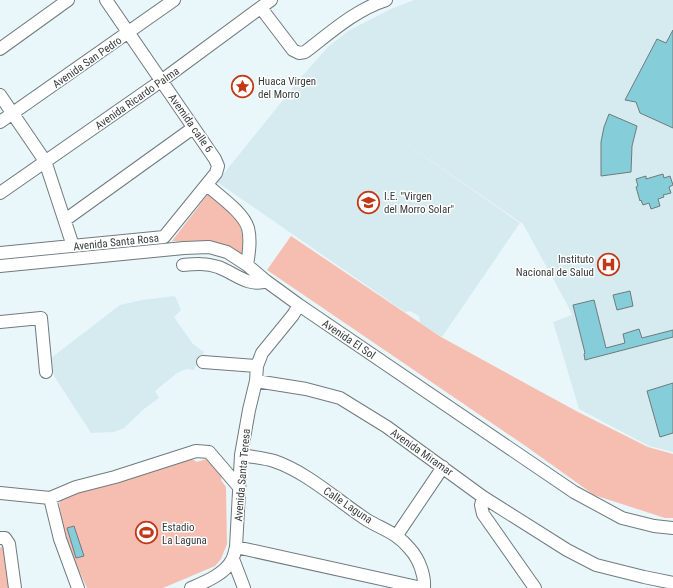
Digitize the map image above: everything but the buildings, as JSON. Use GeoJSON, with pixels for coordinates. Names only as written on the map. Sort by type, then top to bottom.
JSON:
{"type":"FeatureCollection","features":[{"type":"Feature","properties":{"kind":"street"},"geometry":{"type":"LineString","coordinates":[[0,49],[68,0]]}},
{"type":"Feature","properties":{"kind":"street","name":"Avemida calle 6"},"geometry":{"type":"LineString","coordinates":[[106,0],[215,159],[218,166]]}},
{"type":"Feature","properties":{"kind":"street","name":"Avenida San Pedro"},"geometry":{"type":"LineString","coordinates":[[0,122],[174,0]]}},
{"type":"Feature","properties":{"kind":"street","name":"Avenida Ricardo Palma"},"geometry":{"type":"LineString","coordinates":[[0,193],[161,81],[271,0]]}},
{"type":"Feature","properties":{"kind":"street"},"geometry":{"type":"LineString","coordinates":[[261,8],[293,50],[299,53],[305,52],[358,13],[374,4],[386,0]]}},
{"type":"Feature","properties":{"kind":"street"},"geometry":{"type":"LineString","coordinates":[[0,95],[45,161],[73,246]]}},
{"type":"Feature","properties":{"kind":"street"},"geometry":{"type":"LineString","coordinates":[[65,220],[193,128]]}},
{"type":"Feature","properties":{"kind":"street","name":"Avenida Santa Rosa"},"geometry":{"type":"LineString","coordinates":[[0,253],[164,237],[207,185],[216,173],[218,166]]}},
{"type":"Feature","properties":{"kind":"street"},"geometry":{"type":"LineString","coordinates":[[207,185],[240,214],[247,227],[250,240],[247,266]]}},
{"type":"Feature","properties":{"kind":"street","name":"Avenida El Sol"},"geometry":{"type":"LineString","coordinates":[[0,266],[184,248],[209,247],[227,252],[298,305],[574,492],[622,518],[654,526],[673,528]]}},
{"type":"Feature","properties":{"kind":"street"},"geometry":{"type":"LineString","coordinates":[[183,265],[206,264],[219,267],[240,278],[256,283],[266,281]]}},
{"type":"Feature","properties":{"kind":"street","name":"Avenida Santa Teresa"},"geometry":{"type":"LineString","coordinates":[[234,553],[241,454],[248,410],[256,381],[257,366],[262,353],[293,315],[298,305]]}},
{"type":"Feature","properties":{"kind":"street"},"geometry":{"type":"LineString","coordinates":[[0,322],[41,318],[46,372]]}},
{"type":"Feature","properties":{"kind":"street"},"geometry":{"type":"LineString","coordinates":[[202,362],[257,366]]}},
{"type":"Feature","properties":{"kind":"street","name":"Avenida Miramar"},"geometry":{"type":"LineString","coordinates":[[256,381],[306,389],[340,398],[387,427],[483,497],[567,550],[596,565],[644,578],[673,583]]}},
{"type":"Feature","properties":{"kind":"street"},"geometry":{"type":"LineString","coordinates":[[0,493],[50,498],[76,487],[203,451],[209,452],[239,488]]}},
{"type":"Feature","properties":{"kind":"street","name":"Calle Laguna"},"geometry":{"type":"LineString","coordinates":[[241,454],[274,462],[307,477],[368,520],[397,535],[411,550],[422,571],[424,580],[423,588]]}},
{"type":"Feature","properties":{"kind":"street"},"geometry":{"type":"LineString","coordinates":[[397,535],[443,467]]}},
{"type":"Feature","properties":{"kind":"street"},"geometry":{"type":"LineString","coordinates":[[483,497],[481,505],[483,514],[535,588]]}},
{"type":"Feature","properties":{"kind":"street"},"geometry":{"type":"LineString","coordinates":[[50,498],[60,539],[78,588]]}},
{"type":"Feature","properties":{"kind":"street"},"geometry":{"type":"LineString","coordinates":[[0,538],[5,538],[9,544],[15,588]]}},
{"type":"Feature","properties":{"kind":"street"},"geometry":{"type":"LineString","coordinates":[[191,588],[204,582],[226,568],[234,553]]}},
{"type":"Feature","properties":{"kind":"street"},"geometry":{"type":"LineString","coordinates":[[234,553],[244,588]]}},
{"type":"Feature","properties":{"kind":"street"},"geometry":{"type":"LineString","coordinates":[[234,553],[423,588]]}},
{"type":"Feature","properties":{"kind":"shaded area","name":"Instituto Nacional de Salud"},"geometry":{"type":"Polygon","coordinates":[[[414,0],[673,0],[673,452],[649,446],[579,409],[553,322],[572,315],[523,224],[379,125],[520,223],[442,337],[420,323],[419,316],[410,311],[405,312],[217,182],[304,74],[328,47],[348,31],[391,9],[414,0]]]}},
{"type":"Feature","properties":{"kind":"shaded area"},"geometry":{"type":"Polygon","coordinates":[[[209,193],[232,213],[240,226],[243,256],[233,248],[212,244],[172,241],[209,193]]]}},
{"type":"Feature","properties":{"kind":"shaded area"},"geometry":{"type":"Polygon","coordinates":[[[291,236],[441,337],[578,412],[648,447],[673,454],[673,518],[665,518],[594,495],[527,447],[267,270],[291,236]]]}},
{"type":"Feature","properties":{"kind":"shaded area"},"geometry":{"type":"Polygon","coordinates":[[[175,296],[181,310],[174,317],[193,344],[204,352],[194,370],[186,369],[177,373],[155,391],[159,398],[144,409],[124,428],[114,432],[91,433],[54,376],[51,358],[120,305],[142,300],[175,296]]]}},
{"type":"Feature","properties":{"kind":"shaded area","name":"Estadio La Laguna"},"geometry":{"type":"Polygon","coordinates":[[[188,457],[197,462],[209,458],[222,477],[221,480],[226,487],[227,544],[221,559],[215,566],[163,588],[87,588],[65,532],[59,497],[188,457]]]}},
{"type":"Feature","properties":{"kind":"shaded area"},"geometry":{"type":"Polygon","coordinates":[[[6,546],[13,588],[0,588],[0,548],[6,546]]]}},
{"type":"Feature","properties":{"kind":"place","name":"Huaca Virgen del Morro"},"geometry":{"type":"Point","coordinates":[242,87]}},
{"type":"Feature","properties":{"kind":"place","name":"I.E. \"Virgen del Morro Solar\""},"geometry":{"type":"Point","coordinates":[368,202]}},
{"type":"Feature","properties":{"kind":"place","name":"Instituto Nacional de Salud"},"geometry":{"type":"Point","coordinates":[609,265]}},
{"type":"Feature","properties":{"kind":"place","name":"Estadio La Laguna"},"geometry":{"type":"Point","coordinates":[147,533]}}]}
